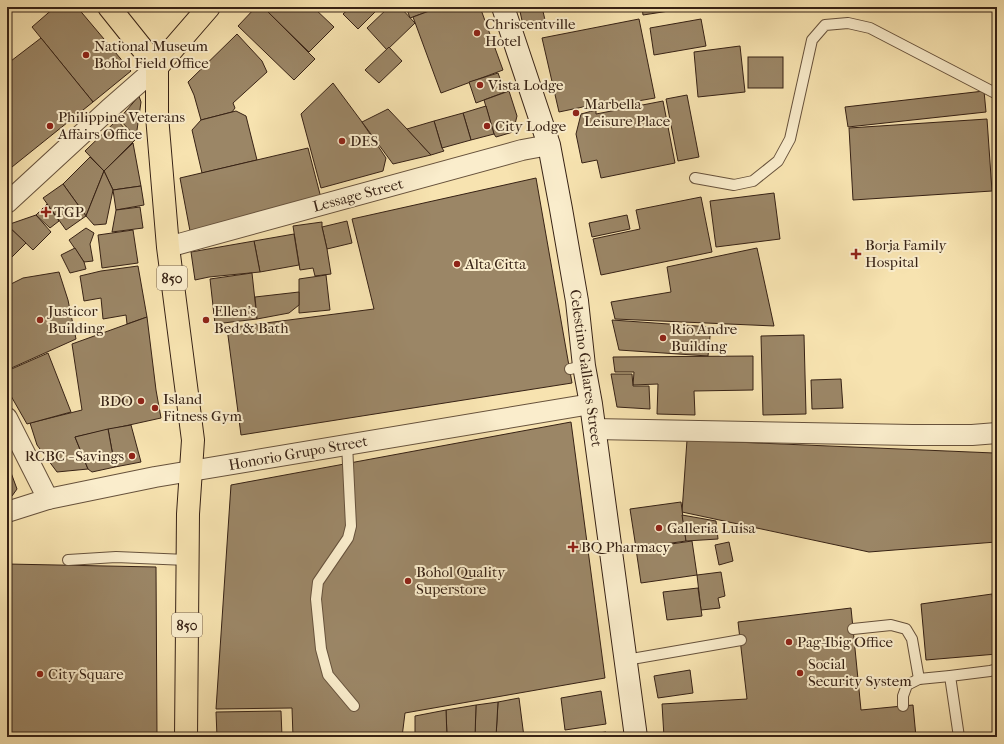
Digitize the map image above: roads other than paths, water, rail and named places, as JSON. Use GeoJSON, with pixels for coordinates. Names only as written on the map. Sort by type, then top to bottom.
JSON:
{"type":"FeatureCollection","features":[{"type":"Feature","properties":{"kind":"main road"},"geometry":{"type":"LineString","coordinates":[[109,7],[157,68],[209,7]]}},
{"type":"Feature","properties":{"kind":"main road","name":"Celestino Gallares Street"},"geometry":{"type":"LineString","coordinates":[[503,7],[549,145],[561,209],[577,301],[577,368],[591,404],[636,737]]}},
{"type":"Feature","properties":{"kind":"main road","name":"850"},"geometry":{"type":"LineString","coordinates":[[157,68],[157,116],[168,247],[193,440],[188,514],[186,737]]}},
{"type":"Feature","properties":{"kind":"street"},"geometry":{"type":"LineString","coordinates":[[7,203],[157,68]]}},
{"type":"Feature","properties":{"kind":"street","name":"Lessage Street"},"geometry":{"type":"LineString","coordinates":[[168,247],[522,150],[549,145]]}},
{"type":"Feature","properties":{"kind":"street","name":"Honorio Grupo Street"},"geometry":{"type":"LineString","coordinates":[[7,512],[48,499],[191,471],[591,404]]}},
{"type":"Feature","properties":{"kind":"street"},"geometry":{"type":"LineString","coordinates":[[7,418],[48,499]]}},
{"type":"Feature","properties":{"kind":"street"},"geometry":{"type":"LineString","coordinates":[[594,429],[920,435],[972,435],[997,432]]}},
{"type":"Feature","properties":{"kind":"lane"},"geometry":{"type":"LineString","coordinates":[[695,178],[734,185],[753,181],[778,161],[790,139],[812,40],[825,25],[848,23],[870,28],[997,94]]}},
{"type":"Feature","properties":{"kind":"lane"},"geometry":{"type":"LineString","coordinates":[[347,444],[352,526],[348,538],[318,582],[316,599],[321,649],[328,675],[354,706]]}},
{"type":"Feature","properties":{"kind":"lane"},"geometry":{"type":"LineString","coordinates":[[68,560],[116,558],[187,560]]}},
{"type":"Feature","properties":{"kind":"lane"},"geometry":{"type":"LineString","coordinates":[[853,629],[891,625],[906,629],[912,639],[919,679]]}},
{"type":"Feature","properties":{"kind":"lane"},"geometry":{"type":"LineString","coordinates":[[626,660],[740,640]]}},
{"type":"Feature","properties":{"kind":"lane"},"geometry":{"type":"LineString","coordinates":[[903,706],[903,696],[907,685],[919,679],[997,669]]}},
{"type":"Feature","properties":{"kind":"lane"},"geometry":{"type":"LineString","coordinates":[[950,676],[959,737]]}},
{"type":"Feature","properties":{"kind":"place","name":"Chriscentville Hotel"},"geometry":{"type":"Point","coordinates":[477,33]}},
{"type":"Feature","properties":{"kind":"place","name":"National Museum Bohol Field Office"},"geometry":{"type":"Point","coordinates":[86,55]}},
{"type":"Feature","properties":{"kind":"place","name":"Vista Lodge"},"geometry":{"type":"Point","coordinates":[480,85]}},
{"type":"Feature","properties":{"kind":"place","name":"Marbella Leisure Place"},"geometry":{"type":"Point","coordinates":[576,113]}},
{"type":"Feature","properties":{"kind":"place","name":"Philippine Veterans Affairs Office"},"geometry":{"type":"Point","coordinates":[50,126]}},
{"type":"Feature","properties":{"kind":"place","name":"City Lodge"},"geometry":{"type":"Point","coordinates":[487,126]}},
{"type":"Feature","properties":{"kind":"place","name":"DES"},"geometry":{"type":"Point","coordinates":[342,141]}},
{"type":"Feature","properties":{"kind":"place","name":"TGP"},"geometry":{"type":"Point","coordinates":[46,212]}},
{"type":"Feature","properties":{"kind":"place","name":"Borja Family Hospital"},"geometry":{"type":"Point","coordinates":[856,254]}},
{"type":"Feature","properties":{"kind":"place","name":"Alta Citta"},"geometry":{"type":"Point","coordinates":[457,264]}},
{"type":"Feature","properties":{"kind":"place","name":"Justicor Building"},"geometry":{"type":"Point","coordinates":[40,320]}},
{"type":"Feature","properties":{"kind":"place","name":"Ellen's Bed & Bath"},"geometry":{"type":"Point","coordinates":[206,320]}},
{"type":"Feature","properties":{"kind":"place","name":"Rio Andre Building"},"geometry":{"type":"Point","coordinates":[663,338]}},
{"type":"Feature","properties":{"kind":"place","name":"BDO"},"geometry":{"type":"Point","coordinates":[141,401]}},
{"type":"Feature","properties":{"kind":"place","name":"Island Fitness Gym"},"geometry":{"type":"Point","coordinates":[155,408]}},
{"type":"Feature","properties":{"kind":"place","name":"RCBC - Savings"},"geometry":{"type":"Point","coordinates":[132,456]}},
{"type":"Feature","properties":{"kind":"place","name":"Galleria Luisa"},"geometry":{"type":"Point","coordinates":[659,528]}},
{"type":"Feature","properties":{"kind":"place","name":"BQ Pharmacy"},"geometry":{"type":"Point","coordinates":[573,547]}},
{"type":"Feature","properties":{"kind":"place","name":"Bohol Quality Superstore"},"geometry":{"type":"Point","coordinates":[408,581]}},
{"type":"Feature","properties":{"kind":"place","name":"Pag-Ibig Office"},"geometry":{"type":"Point","coordinates":[789,642]}},
{"type":"Feature","properties":{"kind":"place","name":"Social Security System"},"geometry":{"type":"Point","coordinates":[800,673]}},
{"type":"Feature","properties":{"kind":"place","name":"City Square"},"geometry":{"type":"Point","coordinates":[40,674]}}]}
